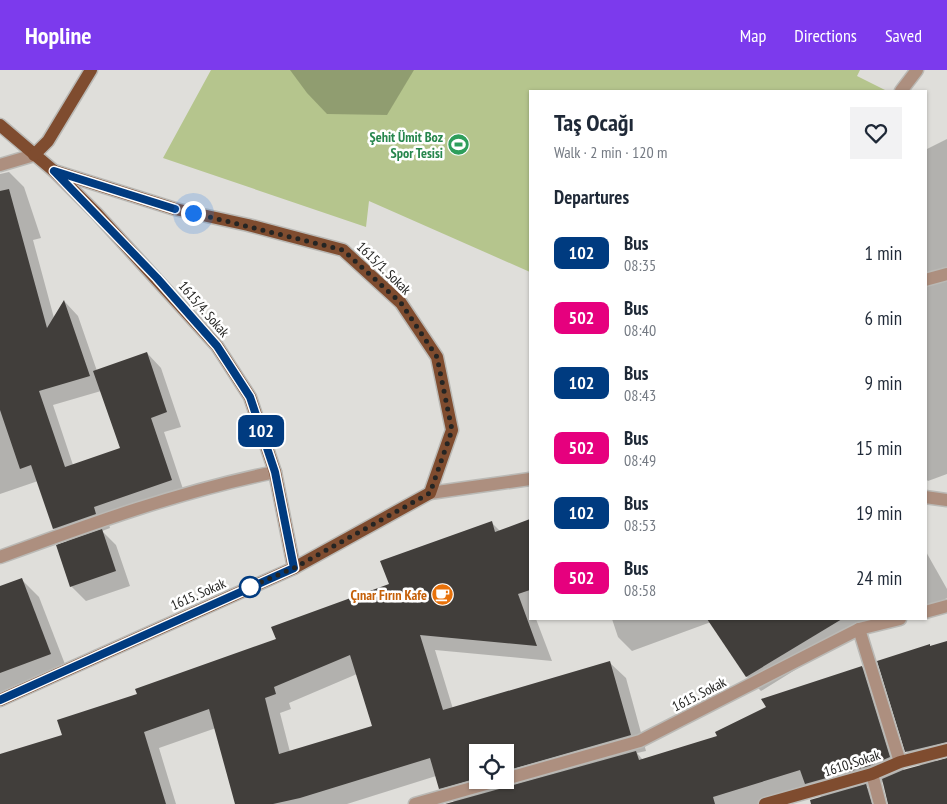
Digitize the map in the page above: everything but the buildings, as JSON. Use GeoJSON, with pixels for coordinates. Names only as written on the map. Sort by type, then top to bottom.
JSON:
{"type":"FeatureCollection","features":[{"type":"Feature","properties":{"kind":"main road"},"geometry":{"type":"LineString","coordinates":[[34,155],[48,141],[91,70]]}},
{"type":"Feature","properties":{"kind":"main road","name":"1615/4. Sokak"},"geometry":{"type":"LineString","coordinates":[[0,125],[54,171],[151,271],[217,346],[250,397],[275,472],[294,568]]}},
{"type":"Feature","properties":{"kind":"main road","name":"1615/1. Sokak"},"geometry":{"type":"LineString","coordinates":[[54,171],[175,209],[248,225],[343,250],[401,303],[437,357],[452,430],[430,493]]}},
{"type":"Feature","properties":{"kind":"main road","name":"1615. Sokak"},"geometry":{"type":"LineString","coordinates":[[0,700],[294,568],[430,493]]}},
{"type":"Feature","properties":{"kind":"main road","name":"1610. Sokak"},"geometry":{"type":"LineString","coordinates":[[765,804],[872,774],[900,762],[947,750]]}},
{"type":"Feature","properties":{"kind":"street"},"geometry":{"type":"LineString","coordinates":[[902,90],[916,70]]}},
{"type":"Feature","properties":{"kind":"street"},"geometry":{"type":"LineString","coordinates":[[0,164],[34,155]]}},
{"type":"Feature","properties":{"kind":"street"},"geometry":{"type":"LineString","coordinates":[[927,279],[947,274]]}},
{"type":"Feature","properties":{"kind":"street"},"geometry":{"type":"LineString","coordinates":[[0,556],[111,517],[222,483],[275,472]]}},
{"type":"Feature","properties":{"kind":"street"},"geometry":{"type":"LineString","coordinates":[[430,493],[529,479]]}},
{"type":"Feature","properties":{"kind":"street"},"geometry":{"type":"LineString","coordinates":[[927,498],[947,500]]}},
{"type":"Feature","properties":{"kind":"street"},"geometry":{"type":"LineString","coordinates":[[927,611],[947,606]]}},
{"type":"Feature","properties":{"kind":"street","name":"1615. Sokak"},"geometry":{"type":"LineString","coordinates":[[514,776],[640,740],[859,629],[896,620]]}},
{"type":"Feature","properties":{"kind":"street"},"geometry":{"type":"LineString","coordinates":[[859,629],[900,762]]}},
{"type":"Feature","properties":{"kind":"street"},"geometry":{"type":"LineString","coordinates":[[872,774],[880,804]]}},
{"type":"Feature","properties":{"kind":"street"},"geometry":{"type":"LineString","coordinates":[[415,804],[469,789]]}},
{"type":"Feature","properties":{"kind":"green space"},"geometry":{"type":"Polygon","coordinates":[[[211,70],[860,70],[857,76],[885,90],[529,90],[529,272],[369,201],[366,227],[163,158],[211,70]]]}},
{"type":"Feature","properties":{"kind":"bus line","name":"102"},"geometry":{"type":"LineString","coordinates":[[0,700],[294,568],[275,472],[250,397],[217,346],[157,278],[54,171],[175,209]]}},
{"type":"Feature","properties":{"kind":"place","name":"Şehit Ümit Boz Spor Tesisi"},"geometry":{"type":"Point","coordinates":[459,145]}},
{"type":"Feature","properties":{"kind":"place","name":"Çınar Fırın Kafe"},"geometry":{"type":"Point","coordinates":[443,595]}},
{"type":"Feature","properties":{"kind":"route"},"geometry":{"type":"LineString","coordinates":[[193,213],[248,225],[343,250],[401,303],[437,357],[452,430],[430,493],[294,568],[250,587]]}}]}
